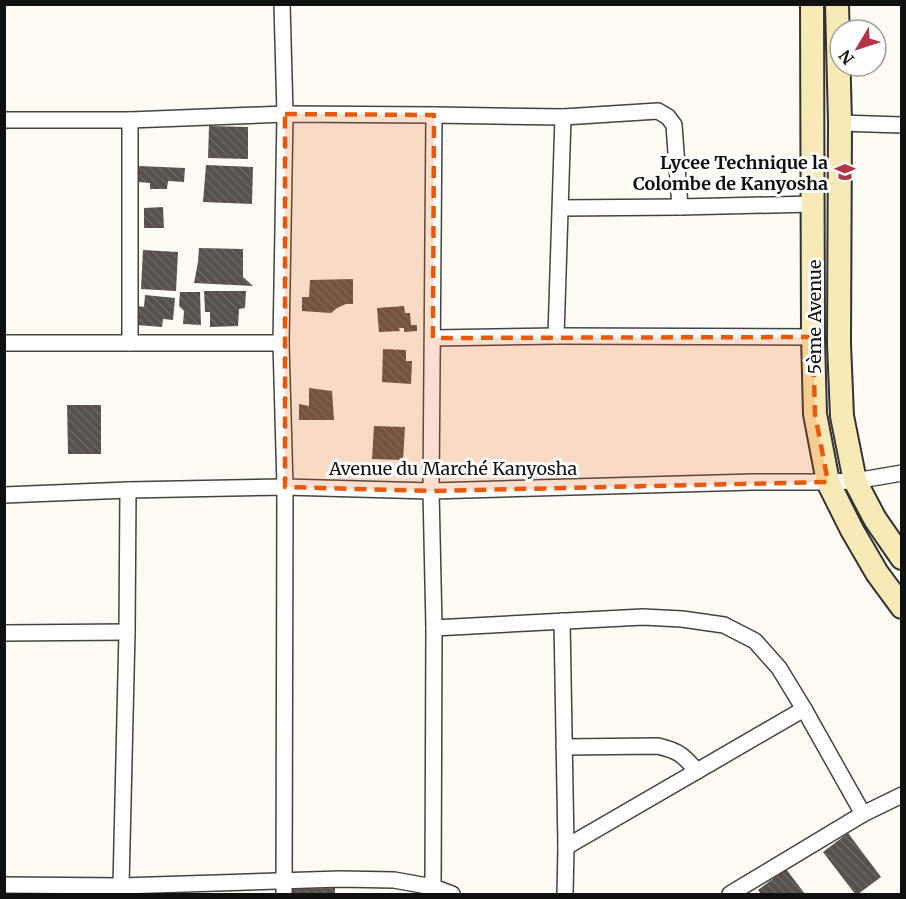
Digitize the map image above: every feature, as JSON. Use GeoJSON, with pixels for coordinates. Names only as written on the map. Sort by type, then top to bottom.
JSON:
{"type":"FeatureCollection","features":[{"type":"Feature","properties":{"kind":"street"},"geometry":{"type":"LineString","coordinates":[[282,4],[285,114],[282,343],[285,487],[284,888]]}},
{"type":"Feature","properties":{"kind":"street","name":"5ème Avenue"},"geometry":{"type":"LineString","coordinates":[[812,4],[815,414],[828,482],[852,531],[877,573],[902,607]]}},
{"type":"Feature","properties":{"kind":"street","name":"5ème Avenue"},"geometry":{"type":"LineString","coordinates":[[837,4],[840,123],[838,344],[842,416],[855,481],[875,519],[902,558]]}},
{"type":"Feature","properties":{"kind":"street"},"geometry":{"type":"LineString","coordinates":[[4,120],[130,120],[285,114],[563,117],[658,111],[674,124],[680,207]]}},
{"type":"Feature","properties":{"kind":"street"},"geometry":{"type":"LineString","coordinates":[[433,887],[434,628],[431,490],[434,115]]}},
{"type":"Feature","properties":{"kind":"street"},"geometry":{"type":"LineString","coordinates":[[556,336],[563,117]]}},
{"type":"Feature","properties":{"kind":"street"},"geometry":{"type":"LineString","coordinates":[[130,120],[130,343]]}},
{"type":"Feature","properties":{"kind":"street"},"geometry":{"type":"LineString","coordinates":[[840,123],[902,125]]}},
{"type":"Feature","properties":{"kind":"street"},"geometry":{"type":"LineString","coordinates":[[561,207],[813,204]]}},
{"type":"Feature","properties":{"kind":"street"},"geometry":{"type":"LineString","coordinates":[[433,338],[813,337]]}},
{"type":"Feature","properties":{"kind":"street"},"geometry":{"type":"LineString","coordinates":[[4,343],[282,343]]}},
{"type":"Feature","properties":{"kind":"street","name":"Avenue du Marché Kanyosha"},"geometry":{"type":"LineString","coordinates":[[4,495],[285,487],[431,490],[828,482],[855,481],[902,473]]}},
{"type":"Feature","properties":{"kind":"street"},"geometry":{"type":"LineString","coordinates":[[121,886],[128,632],[128,490]]}},
{"type":"Feature","properties":{"kind":"street"},"geometry":{"type":"LineString","coordinates":[[434,628],[643,617],[682,619],[724,625],[755,641],[779,669],[863,814]]}},
{"type":"Feature","properties":{"kind":"street"},"geometry":{"type":"LineString","coordinates":[[562,621],[565,894]]}},
{"type":"Feature","properties":{"kind":"street"},"geometry":{"type":"LineString","coordinates":[[4,644],[5,633],[128,632]]}},
{"type":"Feature","properties":{"kind":"street"},"geometry":{"type":"LineString","coordinates":[[566,847],[804,709]]}},
{"type":"Feature","properties":{"kind":"street"},"geometry":{"type":"LineString","coordinates":[[564,747],[658,746],[674,750],[685,757],[697,771]]}},
{"type":"Feature","properties":{"kind":"street"},"geometry":{"type":"LineString","coordinates":[[730,894],[863,814],[902,795]]}},
{"type":"Feature","properties":{"kind":"street"},"geometry":{"type":"LineString","coordinates":[[4,885],[284,888],[340,879],[394,880],[433,887],[452,894]]}},
{"type":"Feature","properties":{"kind":"highlighted area"},"geometry":{"type":"Polygon","coordinates":[[[285,114],[434,115],[433,338],[813,337],[815,414],[828,482],[431,491],[285,487],[285,114]]]}},
{"type":"Feature","properties":{"kind":"building"},"geometry":{"type":"Polygon","coordinates":[[[209,126],[248,127],[248,159],[208,158],[209,126]]]}},
{"type":"Feature","properties":{"kind":"building"},"geometry":{"type":"Polygon","coordinates":[[[206,165],[253,167],[252,204],[203,202],[206,165]]]}},
{"type":"Feature","properties":{"kind":"building"},"geometry":{"type":"Polygon","coordinates":[[[139,166],[185,168],[184,182],[168,181],[167,189],[150,189],[150,183],[138,182],[139,166]]]}},
{"type":"Feature","properties":{"kind":"building"},"geometry":{"type":"Polygon","coordinates":[[[163,207],[164,228],[144,228],[144,208],[163,207]]]}},
{"type":"Feature","properties":{"kind":"building"},"geometry":{"type":"Polygon","coordinates":[[[199,248],[243,249],[243,277],[253,286],[194,283],[199,248]]]}},
{"type":"Feature","properties":{"kind":"building"},"geometry":{"type":"Polygon","coordinates":[[[143,250],[178,252],[176,291],[141,289],[143,250]]]}},
{"type":"Feature","properties":{"kind":"building"},"geometry":{"type":"Polygon","coordinates":[[[353,279],[353,304],[346,304],[331,313],[302,311],[302,297],[309,297],[310,280],[353,279]]]}},
{"type":"Feature","properties":{"kind":"building"},"geometry":{"type":"Polygon","coordinates":[[[204,291],[246,291],[245,308],[239,309],[238,326],[210,327],[210,312],[205,312],[204,291]]]}},
{"type":"Feature","properties":{"kind":"building"},"geometry":{"type":"Polygon","coordinates":[[[180,292],[200,292],[201,325],[183,324],[184,311],[179,306],[180,292]]]}},
{"type":"Feature","properties":{"kind":"building"},"geometry":{"type":"Polygon","coordinates":[[[145,295],[175,298],[173,320],[163,319],[162,327],[137,325],[138,306],[144,307],[145,295]]]}},
{"type":"Feature","properties":{"kind":"building"},"geometry":{"type":"Polygon","coordinates":[[[404,306],[405,313],[410,313],[411,325],[417,325],[417,331],[404,332],[404,328],[399,328],[400,331],[379,332],[377,308],[404,306]]]}},
{"type":"Feature","properties":{"kind":"building"},"geometry":{"type":"Polygon","coordinates":[[[383,349],[406,350],[406,361],[412,361],[411,384],[382,382],[383,349]]]}},
{"type":"Feature","properties":{"kind":"building"},"geometry":{"type":"Polygon","coordinates":[[[309,388],[332,391],[334,420],[299,420],[299,404],[309,406],[309,388]]]}},
{"type":"Feature","properties":{"kind":"building"},"geometry":{"type":"Polygon","coordinates":[[[67,405],[101,405],[101,454],[68,454],[67,405]]]}},
{"type":"Feature","properties":{"kind":"building"},"geometry":{"type":"Polygon","coordinates":[[[374,426],[405,427],[403,460],[372,459],[374,426]]]}},
{"type":"Feature","properties":{"kind":"building"},"geometry":{"type":"Polygon","coordinates":[[[848,833],[881,877],[858,894],[855,894],[823,852],[848,833]]]}},
{"type":"Feature","properties":{"kind":"building"},"geometry":{"type":"Polygon","coordinates":[[[786,869],[805,894],[761,894],[758,890],[786,869]]]}},
{"type":"Feature","properties":{"kind":"building"},"geometry":{"type":"Polygon","coordinates":[[[335,888],[335,894],[291,894],[291,889],[335,888]]]}},
{"type":"Feature","properties":{"kind":"place","name":"Lycee Technique la Colombe de Kanyosha"},"geometry":{"type":"Point","coordinates":[845,172]}}]}
